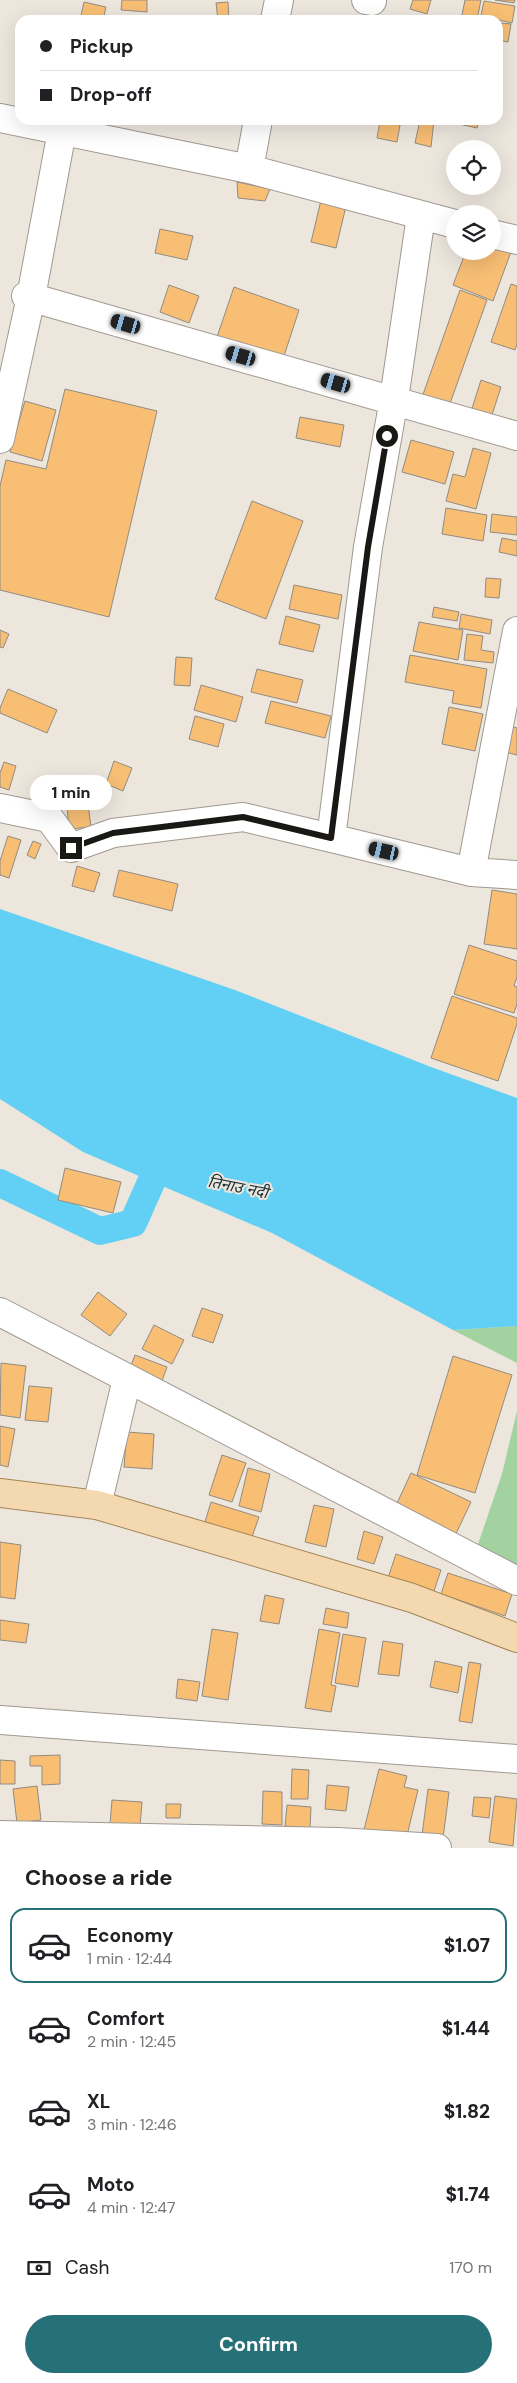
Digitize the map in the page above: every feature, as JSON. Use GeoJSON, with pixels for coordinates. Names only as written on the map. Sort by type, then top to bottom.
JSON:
{"type":"FeatureCollection","features":[{"type":"Feature","properties":{"kind":"main road"},"geometry":{"type":"LineString","coordinates":[[0,1493],[97,1505],[412,1598],[517,1638]]}},
{"type":"Feature","properties":{"kind":"street"},"geometry":{"type":"LineString","coordinates":[[276,15],[278,0]]}},
{"type":"Feature","properties":{"kind":"street"},"geometry":{"type":"LineString","coordinates":[[0,118],[15,121]]}},
{"type":"Feature","properties":{"kind":"street"},"geometry":{"type":"LineString","coordinates":[[33,125],[249,169],[446,222]]}},
{"type":"Feature","properties":{"kind":"street"},"geometry":{"type":"LineString","coordinates":[[249,169],[257,125]]}},
{"type":"Feature","properties":{"kind":"street"},"geometry":{"type":"LineString","coordinates":[[0,438],[62,131]]}},
{"type":"Feature","properties":{"kind":"street"},"geometry":{"type":"LineString","coordinates":[[331,838],[368,547],[394,399],[421,216]]}},
{"type":"Feature","properties":{"kind":"street"},"geometry":{"type":"LineString","coordinates":[[501,236],[517,240]]}},
{"type":"Feature","properties":{"kind":"street"},"geometry":{"type":"LineString","coordinates":[[28,297],[394,399],[517,436]]}},
{"type":"Feature","properties":{"kind":"street"},"geometry":{"type":"LineString","coordinates":[[471,872],[517,631]]}},
{"type":"Feature","properties":{"kind":"street"},"geometry":{"type":"LineString","coordinates":[[0,808],[49,818],[71,848],[113,833],[243,817],[471,872],[517,875]]}},
{"type":"Feature","properties":{"kind":"street"},"geometry":{"type":"LineString","coordinates":[[0,1312],[517,1581]]}},
{"type":"Feature","properties":{"kind":"street"},"geometry":{"type":"LineString","coordinates":[[97,1505],[127,1378]]}},
{"type":"Feature","properties":{"kind":"street"},"geometry":{"type":"LineString","coordinates":[[0,1720],[517,1759]]}},
{"type":"Feature","properties":{"kind":"street"},"geometry":{"type":"LineString","coordinates":[[0,1835],[437,1848]]}},
{"type":"Feature","properties":{"kind":"green space"},"geometry":{"type":"Polygon","coordinates":[[[517,1326],[517,1363],[453,1330],[517,1326]]]}},
{"type":"Feature","properties":{"kind":"green space"},"geometry":{"type":"Polygon","coordinates":[[[517,1411],[517,1568],[476,1550],[502,1474],[517,1411]]]}},
{"type":"Feature","properties":{"kind":"water","name":"तिनाउ नदी"},"geometry":{"type":"Polygon","coordinates":[[[0,909],[235,990],[431,1067],[517,1098],[517,1326],[453,1330],[272,1233],[83,1152],[0,1099],[0,909]]]}},
{"type":"Feature","properties":{"kind":"building"},"geometry":{"type":"Polygon","coordinates":[[[122,0],[147,0],[147,12],[121,10],[122,0]]]}},
{"type":"Feature","properties":{"kind":"building"},"geometry":{"type":"Polygon","coordinates":[[[413,0],[431,0],[427,14],[410,9],[413,0]]]}},
{"type":"Feature","properties":{"kind":"building"},"geometry":{"type":"Polygon","coordinates":[[[465,0],[481,0],[478,15],[462,15],[465,0]]]}},
{"type":"Feature","properties":{"kind":"building"},"geometry":{"type":"Polygon","coordinates":[[[495,0],[515,0],[514,3],[495,0]]]}},
{"type":"Feature","properties":{"kind":"building"},"geometry":{"type":"Polygon","coordinates":[[[484,1],[515,6],[512,23],[503,21],[503,15],[481,15],[484,1]]]}},
{"type":"Feature","properties":{"kind":"building"},"geometry":{"type":"Polygon","coordinates":[[[84,2],[106,7],[104,15],[81,15],[84,2]]]}},
{"type":"Feature","properties":{"kind":"building"},"geometry":{"type":"Polygon","coordinates":[[[228,2],[229,15],[217,15],[216,3],[228,2]]]}},
{"type":"Feature","properties":{"kind":"building"},"geometry":{"type":"Polygon","coordinates":[[[503,23],[511,24],[508,42],[503,41],[503,23]]]}},
{"type":"Feature","properties":{"kind":"building"},"geometry":{"type":"Polygon","coordinates":[[[379,125],[400,125],[397,142],[377,138],[379,125]]]}},
{"type":"Feature","properties":{"kind":"building"},"geometry":{"type":"Polygon","coordinates":[[[419,125],[433,125],[431,147],[415,143],[419,125]]]}},
{"type":"Feature","properties":{"kind":"building"},"geometry":{"type":"Polygon","coordinates":[[[464,125],[478,125],[477,128],[464,125]]]}},
{"type":"Feature","properties":{"kind":"building"},"geometry":{"type":"Polygon","coordinates":[[[237,182],[270,189],[265,201],[238,198],[237,182]]]}},
{"type":"Feature","properties":{"kind":"building"},"geometry":{"type":"Polygon","coordinates":[[[322,196],[347,202],[336,248],[311,242],[322,196]]]}},
{"type":"Feature","properties":{"kind":"building"},"geometry":{"type":"Polygon","coordinates":[[[160,229],[193,236],[187,260],[155,253],[160,229]]]}},
{"type":"Feature","properties":{"kind":"building"},"geometry":{"type":"Polygon","coordinates":[[[501,245],[512,249],[493,301],[453,285],[463,260],[501,260],[501,245]]]}},
{"type":"Feature","properties":{"kind":"building"},"geometry":{"type":"Polygon","coordinates":[[[511,284],[517,286],[517,344],[515,350],[491,342],[511,284]]]}},
{"type":"Feature","properties":{"kind":"building"},"geometry":{"type":"Polygon","coordinates":[[[169,285],[199,296],[189,323],[160,312],[169,285]]]}},
{"type":"Feature","properties":{"kind":"building"},"geometry":{"type":"Polygon","coordinates":[[[234,287],[299,310],[283,359],[217,337],[234,287]]]}},
{"type":"Feature","properties":{"kind":"building"},"geometry":{"type":"Polygon","coordinates":[[[460,290],[487,300],[448,409],[421,400],[460,290]]]}},
{"type":"Feature","properties":{"kind":"building"},"geometry":{"type":"Polygon","coordinates":[[[481,380],[501,387],[489,424],[469,418],[481,380]]]}},
{"type":"Feature","properties":{"kind":"building"},"geometry":{"type":"Polygon","coordinates":[[[65,389],[157,411],[109,617],[0,590],[0,486],[6,460],[46,469],[65,389]]]}},
{"type":"Feature","properties":{"kind":"building"},"geometry":{"type":"Polygon","coordinates":[[[25,401],[56,410],[42,461],[10,452],[25,401]]]}},
{"type":"Feature","properties":{"kind":"building"},"geometry":{"type":"Polygon","coordinates":[[[300,417],[344,425],[340,447],[296,438],[300,417]]]}},
{"type":"Feature","properties":{"kind":"building"},"geometry":{"type":"Polygon","coordinates":[[[411,440],[454,452],[445,484],[402,472],[411,440]]]}},
{"type":"Feature","properties":{"kind":"building"},"geometry":{"type":"Polygon","coordinates":[[[473,448],[491,453],[476,509],[446,501],[453,474],[465,477],[473,448]]]}},
{"type":"Feature","properties":{"kind":"building"},"geometry":{"type":"Polygon","coordinates":[[[252,501],[303,521],[266,619],[215,599],[252,501]]]}},
{"type":"Feature","properties":{"kind":"building"},"geometry":{"type":"Polygon","coordinates":[[[446,508],[487,515],[483,541],[442,534],[446,508]]]}},
{"type":"Feature","properties":{"kind":"building"},"geometry":{"type":"Polygon","coordinates":[[[492,514],[517,517],[517,535],[490,532],[492,514]]]}},
{"type":"Feature","properties":{"kind":"building"},"geometry":{"type":"Polygon","coordinates":[[[502,538],[517,541],[517,556],[499,552],[502,538]]]}},
{"type":"Feature","properties":{"kind":"building"},"geometry":{"type":"Polygon","coordinates":[[[486,578],[501,579],[499,598],[485,597],[486,578]]]}},
{"type":"Feature","properties":{"kind":"building"},"geometry":{"type":"Polygon","coordinates":[[[294,585],[342,595],[338,619],[289,609],[294,585]]]}},
{"type":"Feature","properties":{"kind":"building"},"geometry":{"type":"Polygon","coordinates":[[[434,607],[459,612],[457,621],[432,617],[434,607]]]}},
{"type":"Feature","properties":{"kind":"building"},"geometry":{"type":"Polygon","coordinates":[[[461,614],[492,620],[490,634],[459,628],[461,614]]]}},
{"type":"Feature","properties":{"kind":"building"},"geometry":{"type":"Polygon","coordinates":[[[286,616],[320,625],[313,652],[279,644],[286,616]]]}},
{"type":"Feature","properties":{"kind":"building"},"geometry":{"type":"Polygon","coordinates":[[[419,622],[463,630],[458,660],[413,651],[419,622]]]}},
{"type":"Feature","properties":{"kind":"building"},"geometry":{"type":"Polygon","coordinates":[[[0,630],[9,634],[3,648],[0,647],[0,630]]]}},
{"type":"Feature","properties":{"kind":"building"},"geometry":{"type":"Polygon","coordinates":[[[467,634],[483,636],[481,650],[494,652],[493,663],[464,660],[467,634]]]}},
{"type":"Feature","properties":{"kind":"building"},"geometry":{"type":"Polygon","coordinates":[[[410,655],[487,669],[481,708],[452,703],[454,691],[405,682],[410,655]]]}},
{"type":"Feature","properties":{"kind":"building"},"geometry":{"type":"Polygon","coordinates":[[[176,657],[192,658],[190,686],[174,685],[176,657]]]}},
{"type":"Feature","properties":{"kind":"building"},"geometry":{"type":"Polygon","coordinates":[[[257,669],[303,680],[297,703],[251,692],[257,669]]]}},
{"type":"Feature","properties":{"kind":"building"},"geometry":{"type":"Polygon","coordinates":[[[201,685],[243,697],[236,722],[194,710],[201,685]]]}},
{"type":"Feature","properties":{"kind":"building"},"geometry":{"type":"Polygon","coordinates":[[[8,689],[57,710],[47,733],[0,713],[0,708],[8,689]]]}},
{"type":"Feature","properties":{"kind":"building"},"geometry":{"type":"Polygon","coordinates":[[[271,701],[331,716],[325,738],[265,723],[271,701]]]}},
{"type":"Feature","properties":{"kind":"building"},"geometry":{"type":"Polygon","coordinates":[[[449,707],[483,714],[475,751],[442,744],[449,707]]]}},
{"type":"Feature","properties":{"kind":"building"},"geometry":{"type":"Polygon","coordinates":[[[195,716],[224,724],[218,747],[189,739],[195,716]]]}},
{"type":"Feature","properties":{"kind":"building"},"geometry":{"type":"Polygon","coordinates":[[[510,726],[517,728],[517,755],[505,752],[510,726]]]}},
{"type":"Feature","properties":{"kind":"building"},"geometry":{"type":"Polygon","coordinates":[[[114,761],[132,768],[123,791],[106,784],[114,761]]]}},
{"type":"Feature","properties":{"kind":"building"},"geometry":{"type":"Polygon","coordinates":[[[4,762],[16,766],[9,790],[0,787],[0,773],[4,762]]]}},
{"type":"Feature","properties":{"kind":"building"},"geometry":{"type":"Polygon","coordinates":[[[42,777],[60,785],[50,811],[31,803],[42,777]]]}},
{"type":"Feature","properties":{"kind":"building"},"geometry":{"type":"Polygon","coordinates":[[[88,804],[91,827],[69,829],[67,807],[88,804]]]}},
{"type":"Feature","properties":{"kind":"building"},"geometry":{"type":"Polygon","coordinates":[[[8,836],[21,840],[9,878],[0,875],[0,861],[8,836]]]}},
{"type":"Feature","properties":{"kind":"building"},"geometry":{"type":"Polygon","coordinates":[[[33,841],[41,844],[35,859],[27,855],[33,841]]]}},
{"type":"Feature","properties":{"kind":"building"},"geometry":{"type":"Polygon","coordinates":[[[77,866],[100,873],[94,892],[72,886],[77,866]]]}},
{"type":"Feature","properties":{"kind":"building"},"geometry":{"type":"Polygon","coordinates":[[[119,870],[178,884],[172,911],[113,896],[119,870]]]}},
{"type":"Feature","properties":{"kind":"building"},"geometry":{"type":"Polygon","coordinates":[[[492,890],[517,894],[517,949],[484,944],[492,890]]]}},
{"type":"Feature","properties":{"kind":"building"},"geometry":{"type":"Polygon","coordinates":[[[469,945],[517,961],[517,977],[514,986],[517,987],[517,1004],[514,1013],[454,994],[469,945]]]}},
{"type":"Feature","properties":{"kind":"building"},"geometry":{"type":"Polygon","coordinates":[[[452,996],[517,1018],[517,1024],[498,1081],[431,1058],[452,996]]]}},
{"type":"Feature","properties":{"kind":"building"},"geometry":{"type":"Polygon","coordinates":[[[65,1168],[121,1182],[113,1213],[58,1200],[65,1168]]]}},
{"type":"Feature","properties":{"kind":"building"},"geometry":{"type":"Polygon","coordinates":[[[98,1292],[127,1314],[110,1336],[81,1315],[98,1292]]]}},
{"type":"Feature","properties":{"kind":"building"},"geometry":{"type":"Polygon","coordinates":[[[202,1308],[223,1315],[213,1343],[192,1336],[202,1308]]]}},
{"type":"Feature","properties":{"kind":"building"},"geometry":{"type":"Polygon","coordinates":[[[154,1325],[184,1340],[172,1364],[142,1349],[154,1325]]]}},
{"type":"Feature","properties":{"kind":"building"},"geometry":{"type":"Polygon","coordinates":[[[135,1355],[167,1367],[159,1389],[127,1376],[135,1355]]]}},
{"type":"Feature","properties":{"kind":"building"},"geometry":{"type":"Polygon","coordinates":[[[453,1356],[512,1375],[475,1493],[417,1475],[453,1356]]]}},
{"type":"Feature","properties":{"kind":"building"},"geometry":{"type":"Polygon","coordinates":[[[1,1363],[26,1366],[20,1418],[0,1415],[1,1363]]]}},
{"type":"Feature","properties":{"kind":"building"},"geometry":{"type":"Polygon","coordinates":[[[29,1386],[52,1388],[48,1422],[25,1420],[29,1386]]]}},
{"type":"Feature","properties":{"kind":"building"},"geometry":{"type":"Polygon","coordinates":[[[0,1426],[15,1429],[8,1467],[0,1465],[0,1426]]]}},
{"type":"Feature","properties":{"kind":"building"},"geometry":{"type":"Polygon","coordinates":[[[127,1432],[154,1434],[152,1469],[124,1467],[127,1432]]]}},
{"type":"Feature","properties":{"kind":"building"},"geometry":{"type":"Polygon","coordinates":[[[222,1455],[246,1463],[232,1502],[209,1495],[222,1455]]]}},
{"type":"Feature","properties":{"kind":"building"},"geometry":{"type":"Polygon","coordinates":[[[248,1468],[270,1474],[261,1512],[239,1506],[248,1468]]]}},
{"type":"Feature","properties":{"kind":"building"},"geometry":{"type":"Polygon","coordinates":[[[411,1473],[471,1502],[453,1540],[393,1512],[411,1473]]]}},
{"type":"Feature","properties":{"kind":"building"},"geometry":{"type":"Polygon","coordinates":[[[211,1502],[259,1517],[252,1537],[205,1522],[211,1502]]]}},
{"type":"Feature","properties":{"kind":"building"},"geometry":{"type":"Polygon","coordinates":[[[314,1505],[334,1509],[326,1547],[305,1542],[314,1505]]]}},
{"type":"Feature","properties":{"kind":"building"},"geometry":{"type":"Polygon","coordinates":[[[364,1531],[383,1537],[374,1564],[357,1559],[364,1531]]]}},
{"type":"Feature","properties":{"kind":"building"},"geometry":{"type":"Polygon","coordinates":[[[0,1542],[21,1545],[15,1599],[0,1597],[0,1542]]]}},
{"type":"Feature","properties":{"kind":"building"},"geometry":{"type":"Polygon","coordinates":[[[396,1554],[441,1570],[433,1594],[388,1578],[396,1554]]]}},
{"type":"Feature","properties":{"kind":"building"},"geometry":{"type":"Polygon","coordinates":[[[448,1573],[512,1594],[505,1616],[441,1594],[448,1573]]]}},
{"type":"Feature","properties":{"kind":"building"},"geometry":{"type":"Polygon","coordinates":[[[265,1595],[284,1599],[279,1624],[260,1621],[265,1595]]]}},
{"type":"Feature","properties":{"kind":"building"},"geometry":{"type":"Polygon","coordinates":[[[326,1608],[349,1613],[347,1628],[323,1624],[326,1608]]]}},
{"type":"Feature","properties":{"kind":"building"},"geometry":{"type":"Polygon","coordinates":[[[0,1620],[29,1624],[26,1643],[0,1640],[0,1620]]]}},
{"type":"Feature","properties":{"kind":"building"},"geometry":{"type":"Polygon","coordinates":[[[212,1629],[238,1633],[228,1700],[202,1696],[212,1629]]]}},
{"type":"Feature","properties":{"kind":"building"},"geometry":{"type":"Polygon","coordinates":[[[319,1629],[340,1633],[331,1685],[336,1686],[331,1712],[305,1708],[319,1629]]]}},
{"type":"Feature","properties":{"kind":"building"},"geometry":{"type":"Polygon","coordinates":[[[343,1634],[366,1638],[358,1687],[335,1683],[343,1634]]]}},
{"type":"Feature","properties":{"kind":"building"},"geometry":{"type":"Polygon","coordinates":[[[383,1641],[403,1644],[399,1676],[378,1674],[383,1641]]]}},
{"type":"Feature","properties":{"kind":"building"},"geometry":{"type":"Polygon","coordinates":[[[435,1661],[462,1667],[458,1693],[430,1687],[435,1661]]]}},
{"type":"Feature","properties":{"kind":"building"},"geometry":{"type":"Polygon","coordinates":[[[469,1662],[481,1664],[472,1723],[459,1721],[469,1662]]]}},
{"type":"Feature","properties":{"kind":"building"},"geometry":{"type":"Polygon","coordinates":[[[178,1679],[200,1682],[197,1701],[176,1698],[178,1679]]]}},
{"type":"Feature","properties":{"kind":"building"},"geometry":{"type":"Polygon","coordinates":[[[60,1755],[60,1784],[42,1785],[42,1766],[30,1766],[30,1756],[60,1755]]]}},
{"type":"Feature","properties":{"kind":"building"},"geometry":{"type":"Polygon","coordinates":[[[0,1760],[15,1761],[15,1784],[0,1784],[0,1760]]]}},
{"type":"Feature","properties":{"kind":"building"},"geometry":{"type":"Polygon","coordinates":[[[292,1769],[309,1770],[308,1799],[291,1799],[292,1769]]]}},
{"type":"Feature","properties":{"kind":"building"},"geometry":{"type":"Polygon","coordinates":[[[379,1769],[407,1776],[404,1787],[418,1790],[405,1844],[363,1834],[379,1769]]]}},
{"type":"Feature","properties":{"kind":"building"},"geometry":{"type":"Polygon","coordinates":[[[327,1785],[349,1787],[346,1811],[325,1809],[327,1785]]]}},
{"type":"Feature","properties":{"kind":"building"},"geometry":{"type":"Polygon","coordinates":[[[37,1786],[41,1820],[17,1823],[13,1789],[37,1786]]]}},
{"type":"Feature","properties":{"kind":"building"},"geometry":{"type":"Polygon","coordinates":[[[428,1789],[449,1792],[442,1846],[421,1843],[428,1789]]]}},
{"type":"Feature","properties":{"kind":"building"},"geometry":{"type":"Polygon","coordinates":[[[263,1791],[282,1792],[282,1825],[262,1824],[263,1791]]]}},
{"type":"Feature","properties":{"kind":"building"},"geometry":{"type":"Polygon","coordinates":[[[495,1796],[517,1799],[513,1846],[489,1842],[495,1796]]]}},
{"type":"Feature","properties":{"kind":"building"},"geometry":{"type":"Polygon","coordinates":[[[474,1797],[491,1798],[489,1818],[472,1816],[474,1797]]]}},
{"type":"Feature","properties":{"kind":"building"},"geometry":{"type":"Polygon","coordinates":[[[112,1800],[142,1802],[140,1826],[110,1824],[112,1800]]]}},
{"type":"Feature","properties":{"kind":"building"},"geometry":{"type":"Polygon","coordinates":[[[166,1804],[181,1804],[180,1818],[166,1818],[166,1804]]]}},
{"type":"Feature","properties":{"kind":"building"},"geometry":{"type":"Polygon","coordinates":[[[287,1805],[311,1807],[310,1828],[285,1826],[287,1805]]]}},
{"type":"Feature","properties":{"kind":"waterway"},"geometry":{"type":"LineString","coordinates":[[0,1183],[100,1231],[133,1223],[156,1171]]}},
{"type":"Feature","properties":{"kind":"route"},"geometry":{"type":"LineString","coordinates":[[71,848],[113,833],[243,817],[331,838],[368,547],[387,436]]}}]}
